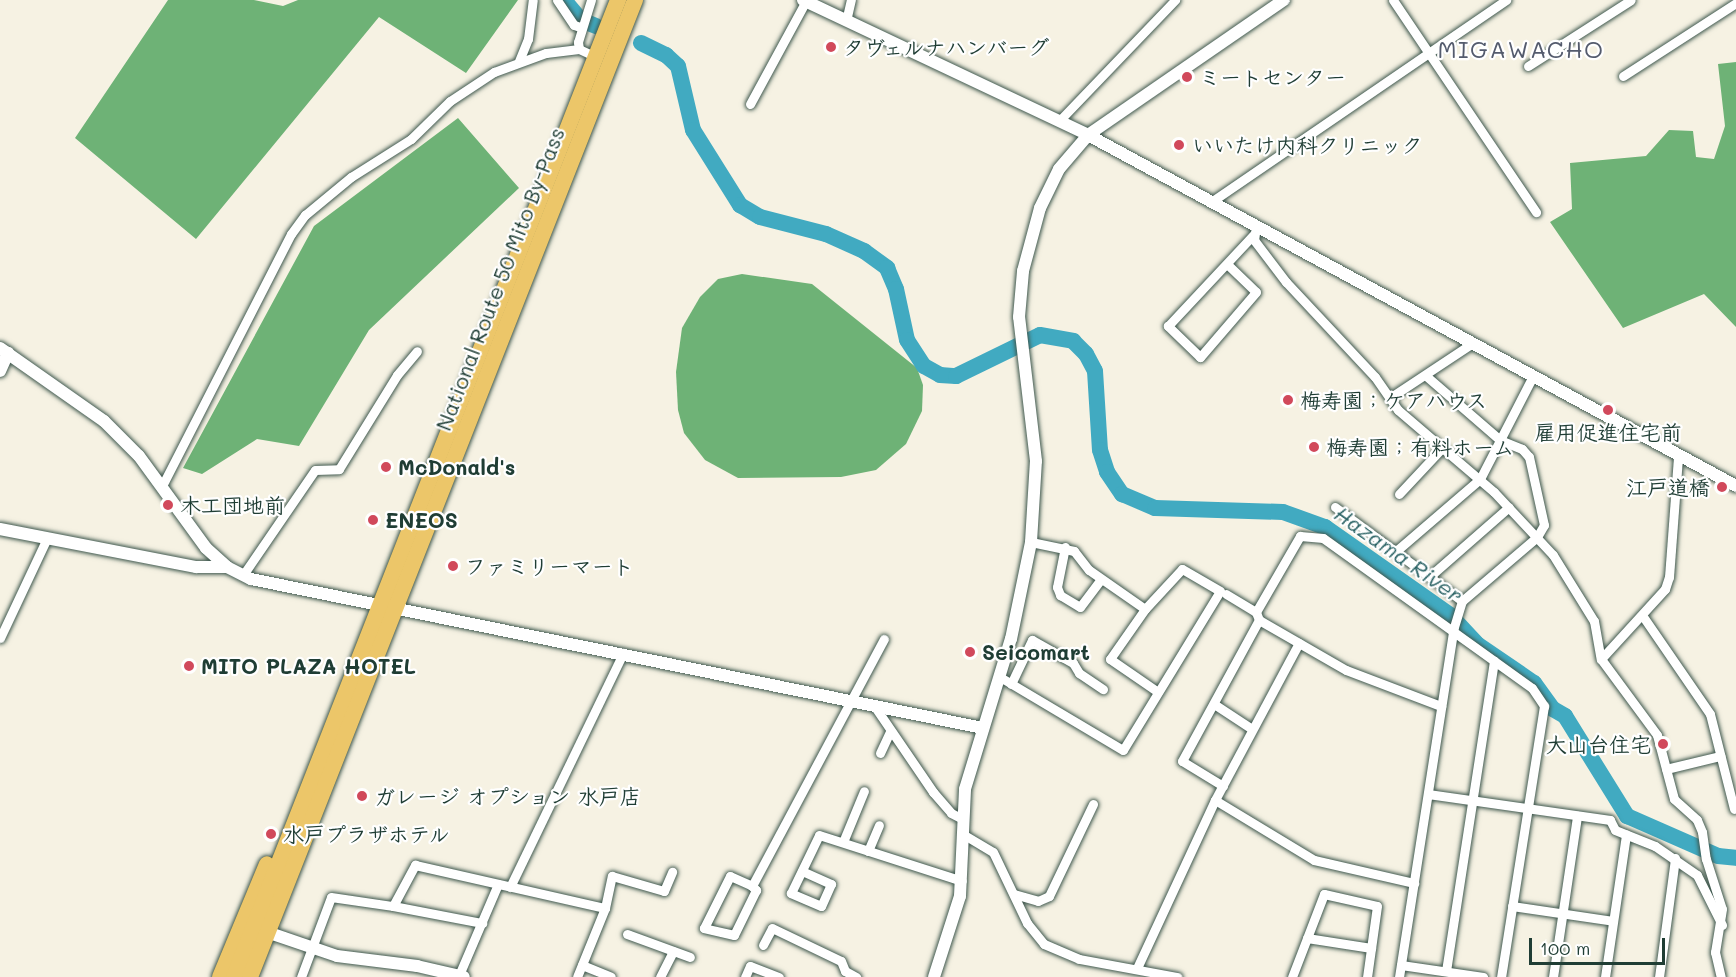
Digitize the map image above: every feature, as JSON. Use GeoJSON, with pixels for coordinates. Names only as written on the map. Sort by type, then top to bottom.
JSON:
{"type":"FeatureCollection","features":[{"type":"Feature","properties":{"kind":"highway","name":"National Route 50 Mito By-Pass"},"geometry":{"type":"LineString","coordinates":[[250,977],[253,930],[279,839],[302,803],[387,607],[618,0]]}},
{"type":"Feature","properties":{"kind":"highway","name":"National Route 50 Mito By-Pass"},"geometry":{"type":"LineString","coordinates":[[234,977],[635,0]]}},
{"type":"Feature","properties":{"kind":"highway"},"geometry":{"type":"LineString","coordinates":[[219,977],[253,930],[267,956],[259,977]]}},
{"type":"Feature","properties":{"kind":"street"},"geometry":{"type":"LineString","coordinates":[[519,61],[528,39],[532,0]]}},
{"type":"Feature","properties":{"kind":"street"},"geometry":{"type":"LineString","coordinates":[[557,0],[574,25],[580,27]]}},
{"type":"Feature","properties":{"kind":"street"},"geometry":{"type":"LineString","coordinates":[[579,49],[580,27],[591,0]]}},
{"type":"Feature","properties":{"kind":"street"},"geometry":{"type":"LineString","coordinates":[[846,21],[851,0]]}},
{"type":"Feature","properties":{"kind":"street"},"geometry":{"type":"LineString","coordinates":[[1059,121],[1175,0]]}},
{"type":"Feature","properties":{"kind":"street"},"geometry":{"type":"LineString","coordinates":[[1005,680],[1031,542],[1036,462],[1019,317],[1023,271],[1041,208],[1059,168],[1088,135],[1284,0]]}},
{"type":"Feature","properties":{"kind":"street"},"geometry":{"type":"LineString","coordinates":[[1393,0],[1536,212]]}},
{"type":"Feature","properties":{"kind":"street"},"geometry":{"type":"LineString","coordinates":[[1211,202],[1506,0]]}},
{"type":"Feature","properties":{"kind":"street"},"geometry":{"type":"LineString","coordinates":[[1528,66],[1631,0]]}},
{"type":"Feature","properties":{"kind":"street"},"geometry":{"type":"LineString","coordinates":[[750,104],[805,1],[1088,135],[1211,202],[1255,230],[1736,486]]}},
{"type":"Feature","properties":{"kind":"street"},"geometry":{"type":"LineString","coordinates":[[1623,76],[1736,3]]}},
{"type":"Feature","properties":{"kind":"street"},"geometry":{"type":"LineString","coordinates":[[162,486],[291,234],[305,215],[351,177],[411,139],[450,101],[519,61],[579,49],[596,57]]}},
{"type":"Feature","properties":{"kind":"street"},"geometry":{"type":"LineString","coordinates":[[1227,264],[1256,292],[1200,357],[1167,326],[1227,264],[1255,230]]}},
{"type":"Feature","properties":{"kind":"street"},"geometry":{"type":"LineString","coordinates":[[1255,230],[1286,282],[1391,398],[1398,410],[1480,479],[1553,555],[1594,621],[1601,659],[1657,735],[1674,799],[1697,820],[1706,859],[1722,909],[1722,925],[1716,952],[1721,977]]}},
{"type":"Feature","properties":{"kind":"street"},"geometry":{"type":"LineString","coordinates":[[1391,398],[1471,344]]}},
{"type":"Feature","properties":{"kind":"street"},"geometry":{"type":"LineString","coordinates":[[0,371],[4,351],[104,422],[162,486],[206,548],[227,567],[243,575],[387,607],[623,653],[983,728]]}},
{"type":"Feature","properties":{"kind":"street"},"geometry":{"type":"LineString","coordinates":[[243,575],[315,470],[339,469],[397,375],[417,351]]}},
{"type":"Feature","properties":{"kind":"street"},"geometry":{"type":"LineString","coordinates":[[1399,977],[1453,630],[1460,605],[1537,537],[1544,525],[1528,458],[1522,449],[1500,440],[1425,375]]}},
{"type":"Feature","properties":{"kind":"street"},"geometry":{"type":"LineString","coordinates":[[1395,552],[1480,479],[1532,378]]}},
{"type":"Feature","properties":{"kind":"street"},"geometry":{"type":"LineString","coordinates":[[1399,494],[1443,447]]}},
{"type":"Feature","properties":{"kind":"street"},"geometry":{"type":"LineString","coordinates":[[1601,659],[1665,589],[1669,577],[1678,457]]}},
{"type":"Feature","properties":{"kind":"street"},"geometry":{"type":"LineString","coordinates":[[1335,507],[1429,577],[1460,605]]}},
{"type":"Feature","properties":{"kind":"street"},"geometry":{"type":"LineString","coordinates":[[1429,577],[1509,507]]}},
{"type":"Feature","properties":{"kind":"street"},"geometry":{"type":"LineString","coordinates":[[0,529],[196,567],[227,567]]}},
{"type":"Feature","properties":{"kind":"street"},"geometry":{"type":"LineString","coordinates":[[1223,786],[1182,761],[1214,704],[1257,616],[1300,536],[1323,538],[1532,688],[1544,706],[1501,977]]}},
{"type":"Feature","properties":{"kind":"street"},"geometry":{"type":"LineString","coordinates":[[0,638],[47,538]]}},
{"type":"Feature","properties":{"kind":"street"},"geometry":{"type":"LineString","coordinates":[[1031,542],[1065,547],[1101,579],[1145,609]]}},
{"type":"Feature","properties":{"kind":"street"},"geometry":{"type":"LineString","coordinates":[[1065,547],[1056,587],[1060,595],[1080,607],[1101,579]]}},
{"type":"Feature","properties":{"kind":"street"},"geometry":{"type":"LineString","coordinates":[[1005,680],[1123,750],[1220,591],[1182,569],[1145,609],[1110,659],[1158,692]]}},
{"type":"Feature","properties":{"kind":"street"},"geometry":{"type":"LineString","coordinates":[[1226,594],[1299,643],[1346,670],[1441,706]]}},
{"type":"Feature","properties":{"kind":"street"},"geometry":{"type":"LineString","coordinates":[[1642,615],[1710,714],[1734,809]]}},
{"type":"Feature","properties":{"kind":"street"},"geometry":{"type":"LineString","coordinates":[[752,886],[849,700],[884,639]]}},
{"type":"Feature","properties":{"kind":"street"},"geometry":{"type":"LineString","coordinates":[[934,977],[962,881],[966,836],[963,819],[965,789],[983,728],[1005,680],[1032,640],[1073,663],[1079,674],[1103,689]]}},
{"type":"Feature","properties":{"kind":"street"},"geometry":{"type":"LineString","coordinates":[[1137,968],[1215,800],[1299,643]]}},
{"type":"Feature","properties":{"kind":"street"},"geometry":{"type":"LineString","coordinates":[[510,887],[623,653]]}},
{"type":"Feature","properties":{"kind":"street"},"geometry":{"type":"LineString","coordinates":[[1446,971],[1494,661]]}},
{"type":"Feature","properties":{"kind":"street"},"geometry":{"type":"LineString","coordinates":[[1214,704],[1252,729]]}},
{"type":"Feature","properties":{"kind":"street"},"geometry":{"type":"LineString","coordinates":[[873,705],[939,799],[951,813],[963,819]]}},
{"type":"Feature","properties":{"kind":"street"},"geometry":{"type":"LineString","coordinates":[[880,753],[890,732]]}},
{"type":"Feature","properties":{"kind":"street"},"geometry":{"type":"LineString","coordinates":[[1666,769],[1720,756]]}},
{"type":"Feature","properties":{"kind":"street"},"geometry":{"type":"LineString","coordinates":[[843,842],[864,790]]}},
{"type":"Feature","properties":{"kind":"street"},"geometry":{"type":"LineString","coordinates":[[1428,794],[1610,820],[1615,830],[1675,858],[1697,875],[1713,913],[1722,925]]}},
{"type":"Feature","properties":{"kind":"street"},"geometry":{"type":"LineString","coordinates":[[1215,800],[1314,860],[1414,884]]}},
{"type":"Feature","properties":{"kind":"street"},"geometry":{"type":"LineString","coordinates":[[1014,894],[1038,901],[1049,896],[1093,804]]}},
{"type":"Feature","properties":{"kind":"street"},"geometry":{"type":"LineString","coordinates":[[1553,977],[1577,816]]}},
{"type":"Feature","properties":{"kind":"street"},"geometry":{"type":"LineString","coordinates":[[868,851],[879,825]]}},
{"type":"Feature","properties":{"kind":"street"},"geometry":{"type":"LineString","coordinates":[[802,871],[831,884],[821,906],[791,893],[819,835],[962,881]]}},
{"type":"Feature","properties":{"kind":"street"},"geometry":{"type":"LineString","coordinates":[[1605,977],[1626,835]]}},
{"type":"Feature","properties":{"kind":"street"},"geometry":{"type":"LineString","coordinates":[[966,836],[993,852],[1027,923],[1044,944],[1079,959],[1177,977]]}},
{"type":"Feature","properties":{"kind":"street"},"geometry":{"type":"LineString","coordinates":[[1659,977],[1675,858]]}},
{"type":"Feature","properties":{"kind":"street"},"geometry":{"type":"LineString","coordinates":[[393,906],[416,864],[605,908]]}},
{"type":"Feature","properties":{"kind":"street"},"geometry":{"type":"LineString","coordinates":[[577,977],[605,908],[612,876],[664,891],[672,872]]}},
{"type":"Feature","properties":{"kind":"street"},"geometry":{"type":"LineString","coordinates":[[730,876],[752,886],[756,890],[734,935],[704,928],[730,876]]}},
{"type":"Feature","properties":{"kind":"street"},"geometry":{"type":"LineString","coordinates":[[253,930],[312,949],[462,976],[498,884]]}},
{"type":"Feature","properties":{"kind":"street"},"geometry":{"type":"LineString","coordinates":[[1292,977],[1324,894],[1377,906],[1367,977]]}},
{"type":"Feature","properties":{"kind":"street"},"geometry":{"type":"LineString","coordinates":[[301,977],[331,897],[482,923]]}},
{"type":"Feature","properties":{"kind":"street"},"geometry":{"type":"LineString","coordinates":[[1512,906],[1612,921]]}},
{"type":"Feature","properties":{"kind":"street"},"geometry":{"type":"LineString","coordinates":[[763,945],[772,928],[841,960],[846,971],[856,977]]}},
{"type":"Feature","properties":{"kind":"street"},"geometry":{"type":"LineString","coordinates":[[627,934],[690,957]]}},
{"type":"Feature","properties":{"kind":"street"},"geometry":{"type":"LineString","coordinates":[[1307,938],[1371,948]]}},
{"type":"Feature","properties":{"kind":"street"},"geometry":{"type":"LineString","coordinates":[[660,977],[673,951]]}},
{"type":"Feature","properties":{"kind":"street"},"geometry":{"type":"LineString","coordinates":[[582,965],[611,977]]}},
{"type":"Feature","properties":{"kind":"street"},"geometry":{"type":"LineString","coordinates":[[1401,965],[1483,977]]}},
{"type":"Feature","properties":{"kind":"street"},"geometry":{"type":"LineString","coordinates":[[745,977],[750,966],[779,977]]}},
{"type":"Feature","properties":{"kind":"green space"},"geometry":{"type":"Polygon","coordinates":[[[168,0],[254,0],[283,6],[298,0],[518,0],[466,73],[379,17],[196,239],[75,138],[168,0]]]}},
{"type":"Feature","properties":{"kind":"green space"},"geometry":{"type":"Polygon","coordinates":[[[1736,62],[1736,327],[1704,294],[1623,328],[1550,222],[1572,209],[1570,163],[1646,156],[1669,130],[1693,131],[1696,157],[1714,159],[1725,126],[1718,64],[1736,62]]]}},
{"type":"Feature","properties":{"kind":"green space"},"geometry":{"type":"Polygon","coordinates":[[[458,118],[519,188],[369,330],[299,446],[257,439],[202,474],[183,468],[314,226],[458,118]]]}},
{"type":"Feature","properties":{"kind":"green space"},"geometry":{"type":"Polygon","coordinates":[[[742,274],[812,284],[917,368],[923,385],[922,411],[906,444],[876,470],[841,477],[738,478],[705,460],[684,433],[678,410],[676,372],[682,328],[700,297],[718,279],[742,274]]]}},
{"type":"Feature","properties":{"kind":"waterway","name":"Hazama River"},"geometry":{"type":"LineString","coordinates":[[564,0],[579,18]]}},
{"type":"Feature","properties":{"kind":"waterway","name":"Hazama River"},"geometry":{"type":"LineString","coordinates":[[586,22],[596,26]]}},
{"type":"Feature","properties":{"kind":"waterway","name":"Hazama River"},"geometry":{"type":"LineString","coordinates":[[641,43],[666,55],[678,66],[693,130],[740,205],[760,217],[826,234],[864,251],[887,268],[896,289],[907,340],[924,366],[940,375],[956,376],[1040,335],[1073,341],[1086,354],[1095,371],[1100,450],[1107,472],[1122,494],[1155,508],[1283,512],[1325,527],[1450,615],[1477,644],[1534,683],[1553,709],[1565,716],[1627,816],[1718,856],[1736,858]]}},
{"type":"Feature","properties":{"kind":"place","name":"タヴェルナハンバーグ"},"geometry":{"type":"Point","coordinates":[831,47]}},
{"type":"Feature","properties":{"kind":"place","name":"ミートセンター"},"geometry":{"type":"Point","coordinates":[1187,77]}},
{"type":"Feature","properties":{"kind":"place","name":"いいたけ内科クリニック"},"geometry":{"type":"Point","coordinates":[1179,145]}},
{"type":"Feature","properties":{"kind":"place","name":"梅寿園；ケアハウス"},"geometry":{"type":"Point","coordinates":[1288,400]}},
{"type":"Feature","properties":{"kind":"place","name":"雇用促進住宅前"},"geometry":{"type":"Point","coordinates":[1608,410]}},
{"type":"Feature","properties":{"kind":"place","name":"梅寿園；有料ホーム"},"geometry":{"type":"Point","coordinates":[1314,447]}},
{"type":"Feature","properties":{"kind":"place","name":"McDonald's"},"geometry":{"type":"Point","coordinates":[386,467]}},
{"type":"Feature","properties":{"kind":"place","name":"江戸道橋"},"geometry":{"type":"Point","coordinates":[1722,487]}},
{"type":"Feature","properties":{"kind":"place","name":"木工団地前"},"geometry":{"type":"Point","coordinates":[168,505]}},
{"type":"Feature","properties":{"kind":"place","name":"ENEOS"},"geometry":{"type":"Point","coordinates":[373,520]}},
{"type":"Feature","properties":{"kind":"place","name":"ファミリーマート"},"geometry":{"type":"Point","coordinates":[453,566]}},
{"type":"Feature","properties":{"kind":"place","name":"Seicomart"},"geometry":{"type":"Point","coordinates":[970,652]}},
{"type":"Feature","properties":{"kind":"place","name":"MITO PLAZA HOTEL"},"geometry":{"type":"Point","coordinates":[189,666]}},
{"type":"Feature","properties":{"kind":"place","name":"大山台住宅"},"geometry":{"type":"Point","coordinates":[1663,744]}},
{"type":"Feature","properties":{"kind":"place","name":"ガレージ オプション 水戸店"},"geometry":{"type":"Point","coordinates":[362,796]}},
{"type":"Feature","properties":{"kind":"place","name":"水戸プラザホテル"},"geometry":{"type":"Point","coordinates":[271,834]}},
{"type":"Feature","properties":{"kind":"district","name":"MIGAWACHO"},"geometry":{"type":"Point","coordinates":[1521,49]}}]}
